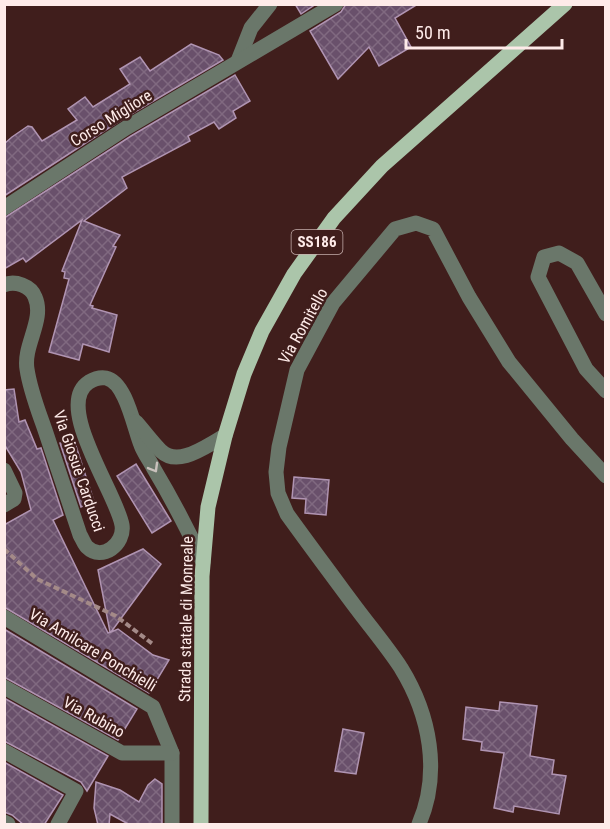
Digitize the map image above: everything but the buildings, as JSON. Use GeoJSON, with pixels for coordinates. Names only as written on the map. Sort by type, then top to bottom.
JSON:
{"type":"FeatureCollection","features":[{"type":"Feature","properties":{"kind":"main road","name":"Strada statale di Monreale"},"geometry":{"type":"LineString","coordinates":[[201,825],[203,562],[208,507],[225,436],[244,374],[262,331],[294,274],[334,218],[382,166],[565,4]]}},
{"type":"Feature","properties":{"kind":"street"},"geometry":{"type":"LineString","coordinates":[[238,61],[251,27],[270,4]]}},
{"type":"Feature","properties":{"kind":"street","name":"Corso Migliore"},"geometry":{"type":"LineString","coordinates":[[4,208],[126,128],[336,4]]}},
{"type":"Feature","properties":{"kind":"street","name":"Via Romitello"},"geometry":{"type":"LineString","coordinates":[[418,825],[427,806],[431,784],[430,743],[423,716],[401,668],[287,514],[278,493],[276,472],[279,447],[297,370],[333,303],[395,229],[416,223],[433,229],[469,297],[509,362],[572,439],[606,476]]}},
{"type":"Feature","properties":{"kind":"street"},"geometry":{"type":"LineString","coordinates":[[606,314],[577,263],[560,253],[544,257],[538,277],[586,369],[606,391]]}},
{"type":"Feature","properties":{"kind":"street","name":"Via Giosuè Carducci"},"geometry":{"type":"LineString","coordinates":[[4,285],[21,284],[35,297],[36,320],[26,352],[29,380],[80,535],[87,547],[99,552],[110,550],[117,546],[122,536],[122,525],[89,450],[78,412],[78,396],[84,385],[93,379],[106,378],[116,382],[123,395],[142,447],[180,513],[203,562]]}},
{"type":"Feature","properties":{"kind":"street"},"geometry":{"type":"LineString","coordinates":[[131,415],[162,452],[169,456],[190,455],[225,436]]}},
{"type":"Feature","properties":{"kind":"street"},"geometry":{"type":"LineString","coordinates":[[4,470],[15,493],[14,499],[4,505]]}},
{"type":"Feature","properties":{"kind":"street","name":"Via Amilcare Ponchielli"},"geometry":{"type":"LineString","coordinates":[[4,617],[153,707],[172,753],[172,825]]}},
{"type":"Feature","properties":{"kind":"street","name":"Via Rubino"},"geometry":{"type":"LineString","coordinates":[[4,687],[122,753],[172,753]]}},
{"type":"Feature","properties":{"kind":"street"},"geometry":{"type":"LineString","coordinates":[[4,751],[76,791],[58,825]]}},
{"type":"Feature","properties":{"kind":"path"},"geometry":{"type":"LineString","coordinates":[[4,549],[37,579],[116,616],[154,645]]}}]}
